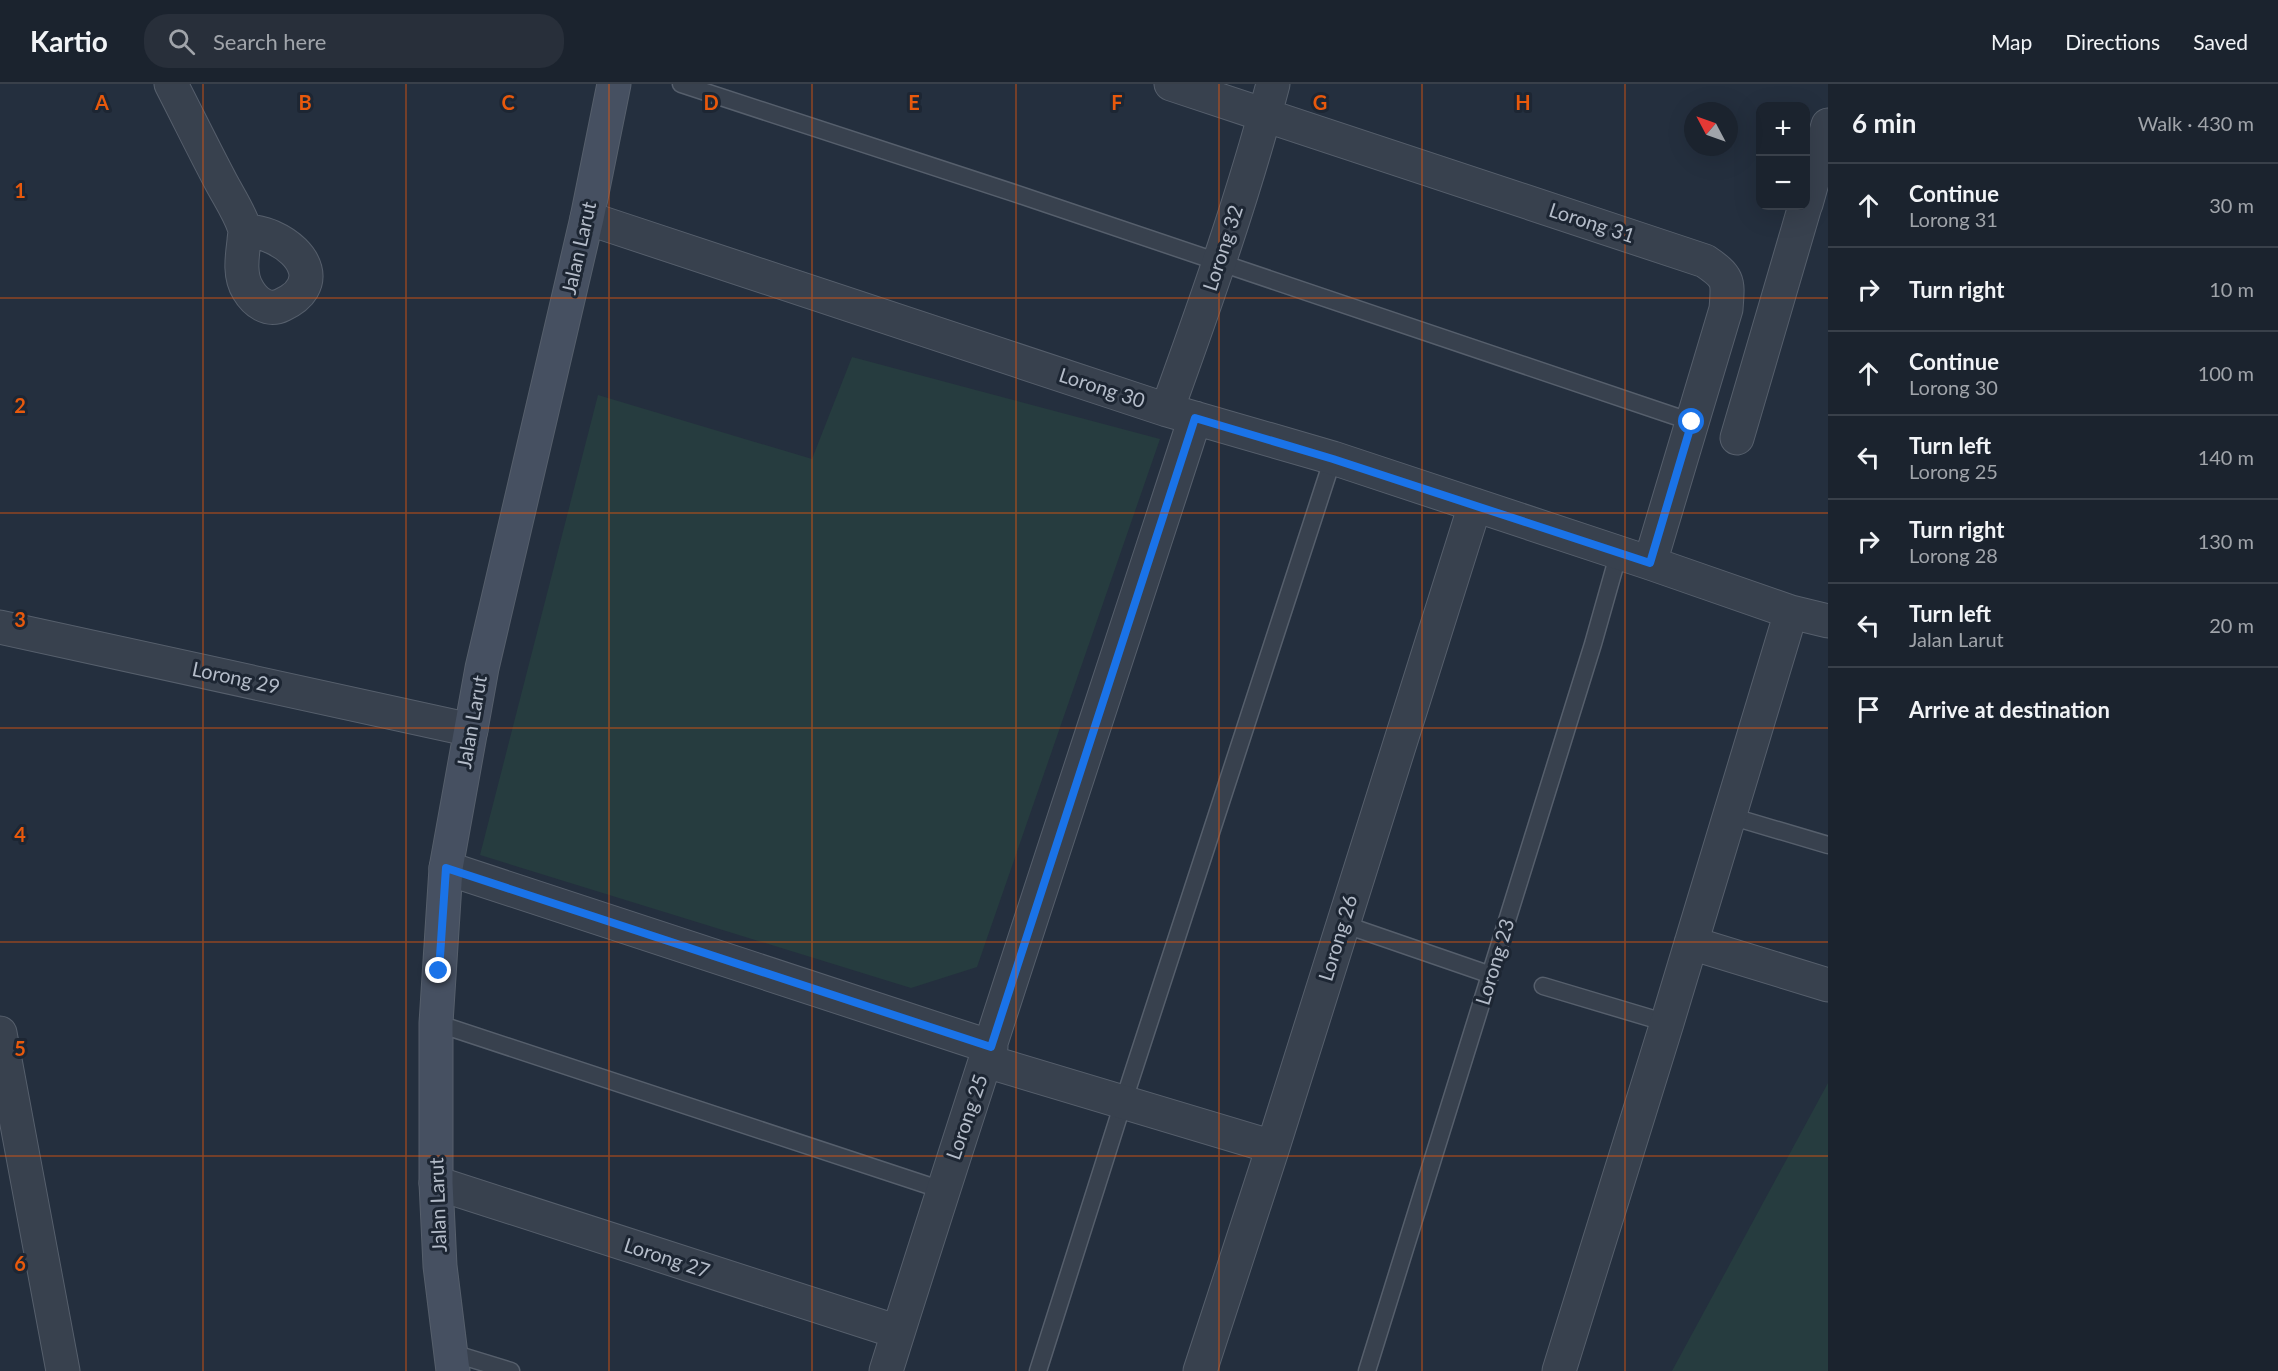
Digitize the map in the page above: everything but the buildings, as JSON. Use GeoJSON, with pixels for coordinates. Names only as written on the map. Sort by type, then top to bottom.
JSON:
{"type":"FeatureCollection","features":[{"type":"Feature","properties":{"kind":"main road","name":"Jalan Larut"},"geometry":{"type":"LineString","coordinates":[[451,1361],[440,1266],[436,1183],[436,1023],[446,868],[482,668],[587,218],[614,84]]}},
{"type":"Feature","properties":{"kind":"street"},"geometry":{"type":"LineString","coordinates":[[171,84],[245,230]]}},
{"type":"Feature","properties":{"kind":"street","name":"Lorong 31"},"geometry":{"type":"LineString","coordinates":[[1171,84],[1269,99],[1705,261],[1721,272],[1728,285],[1726,309],[1650,563]]}},
{"type":"Feature","properties":{"kind":"street","name":"Lorong 32"},"geometry":{"type":"LineString","coordinates":[[1181,414],[1219,264],[1269,99]]}},
{"type":"Feature","properties":{"kind":"street"},"geometry":{"type":"LineString","coordinates":[[1810,188],[1828,125]]}},
{"type":"Feature","properties":{"kind":"street"},"geometry":{"type":"LineString","coordinates":[[1737,438],[1804,210]]}},
{"type":"Feature","properties":{"kind":"street","name":"Lorong 30"},"geometry":{"type":"LineString","coordinates":[[587,218],[1181,414],[1333,459],[1619,552],[1791,612],[1828,621]]}},
{"type":"Feature","properties":{"kind":"street","name":"Lorong 25"},"geometry":{"type":"LineString","coordinates":[[886,1371],[942,1190],[988,1054],[1181,414]]}},
{"type":"Feature","properties":{"kind":"street","name":"Lorong 26"},"geometry":{"type":"LineString","coordinates":[[1200,1371],[1475,505]]}},
{"type":"Feature","properties":{"kind":"street"},"geometry":{"type":"LineString","coordinates":[[1559,1371],[1791,612]]}},
{"type":"Feature","properties":{"kind":"street","name":"Lorong 29"},"geometry":{"type":"LineString","coordinates":[[0,627],[471,730]]}},
{"type":"Feature","properties":{"kind":"street"},"geometry":{"type":"LineString","coordinates":[[446,868],[988,1054],[1123,1103],[1273,1147]]}},
{"type":"Feature","properties":{"kind":"street"},"geometry":{"type":"LineString","coordinates":[[1690,943],[1828,985]]}},
{"type":"Feature","properties":{"kind":"street"},"geometry":{"type":"LineString","coordinates":[[0,1033],[63,1371]]}},
{"type":"Feature","properties":{"kind":"street","name":"Lorong 27"},"geometry":{"type":"LineString","coordinates":[[436,1183],[898,1332]]}},
{"type":"Feature","properties":{"kind":"lane"},"geometry":{"type":"LineString","coordinates":[[681,84],[1023,196],[1692,422]]}},
{"type":"Feature","properties":{"kind":"lane"},"geometry":{"type":"LineString","coordinates":[[1038,1371],[1333,459]]}},
{"type":"Feature","properties":{"kind":"lane","name":"Lorong 23"},"geometry":{"type":"LineString","coordinates":[[1367,1371],[1593,644],[1619,552]]}},
{"type":"Feature","properties":{"kind":"lane"},"geometry":{"type":"LineString","coordinates":[[1730,816],[1828,845]]}},
{"type":"Feature","properties":{"kind":"lane"},"geometry":{"type":"LineString","coordinates":[[1342,924],[1491,975]]}},
{"type":"Feature","properties":{"kind":"lane"},"geometry":{"type":"LineString","coordinates":[[1543,986],[1667,1023]]}},
{"type":"Feature","properties":{"kind":"lane"},"geometry":{"type":"LineString","coordinates":[[436,1023],[942,1190]]}},
{"type":"Feature","properties":{"kind":"lane"},"geometry":{"type":"LineString","coordinates":[[451,1361],[511,1371]]}},
{"type":"Feature","properties":{"kind":"green space"},"geometry":{"type":"Polygon","coordinates":[[[852,357],[1160,439],[977,967],[911,988],[480,855],[598,395],[812,459],[852,357]]]}},
{"type":"Feature","properties":{"kind":"green space"},"geometry":{"type":"Polygon","coordinates":[[[1828,1083],[1828,1371],[1672,1371],[1828,1083]]]}},
{"type":"Feature","properties":{"kind":"route"},"geometry":{"type":"LineString","coordinates":[[439,971],[446,868],[991,1047],[1195,418],[1333,459],[1650,563],[1692,422]]}}]}
